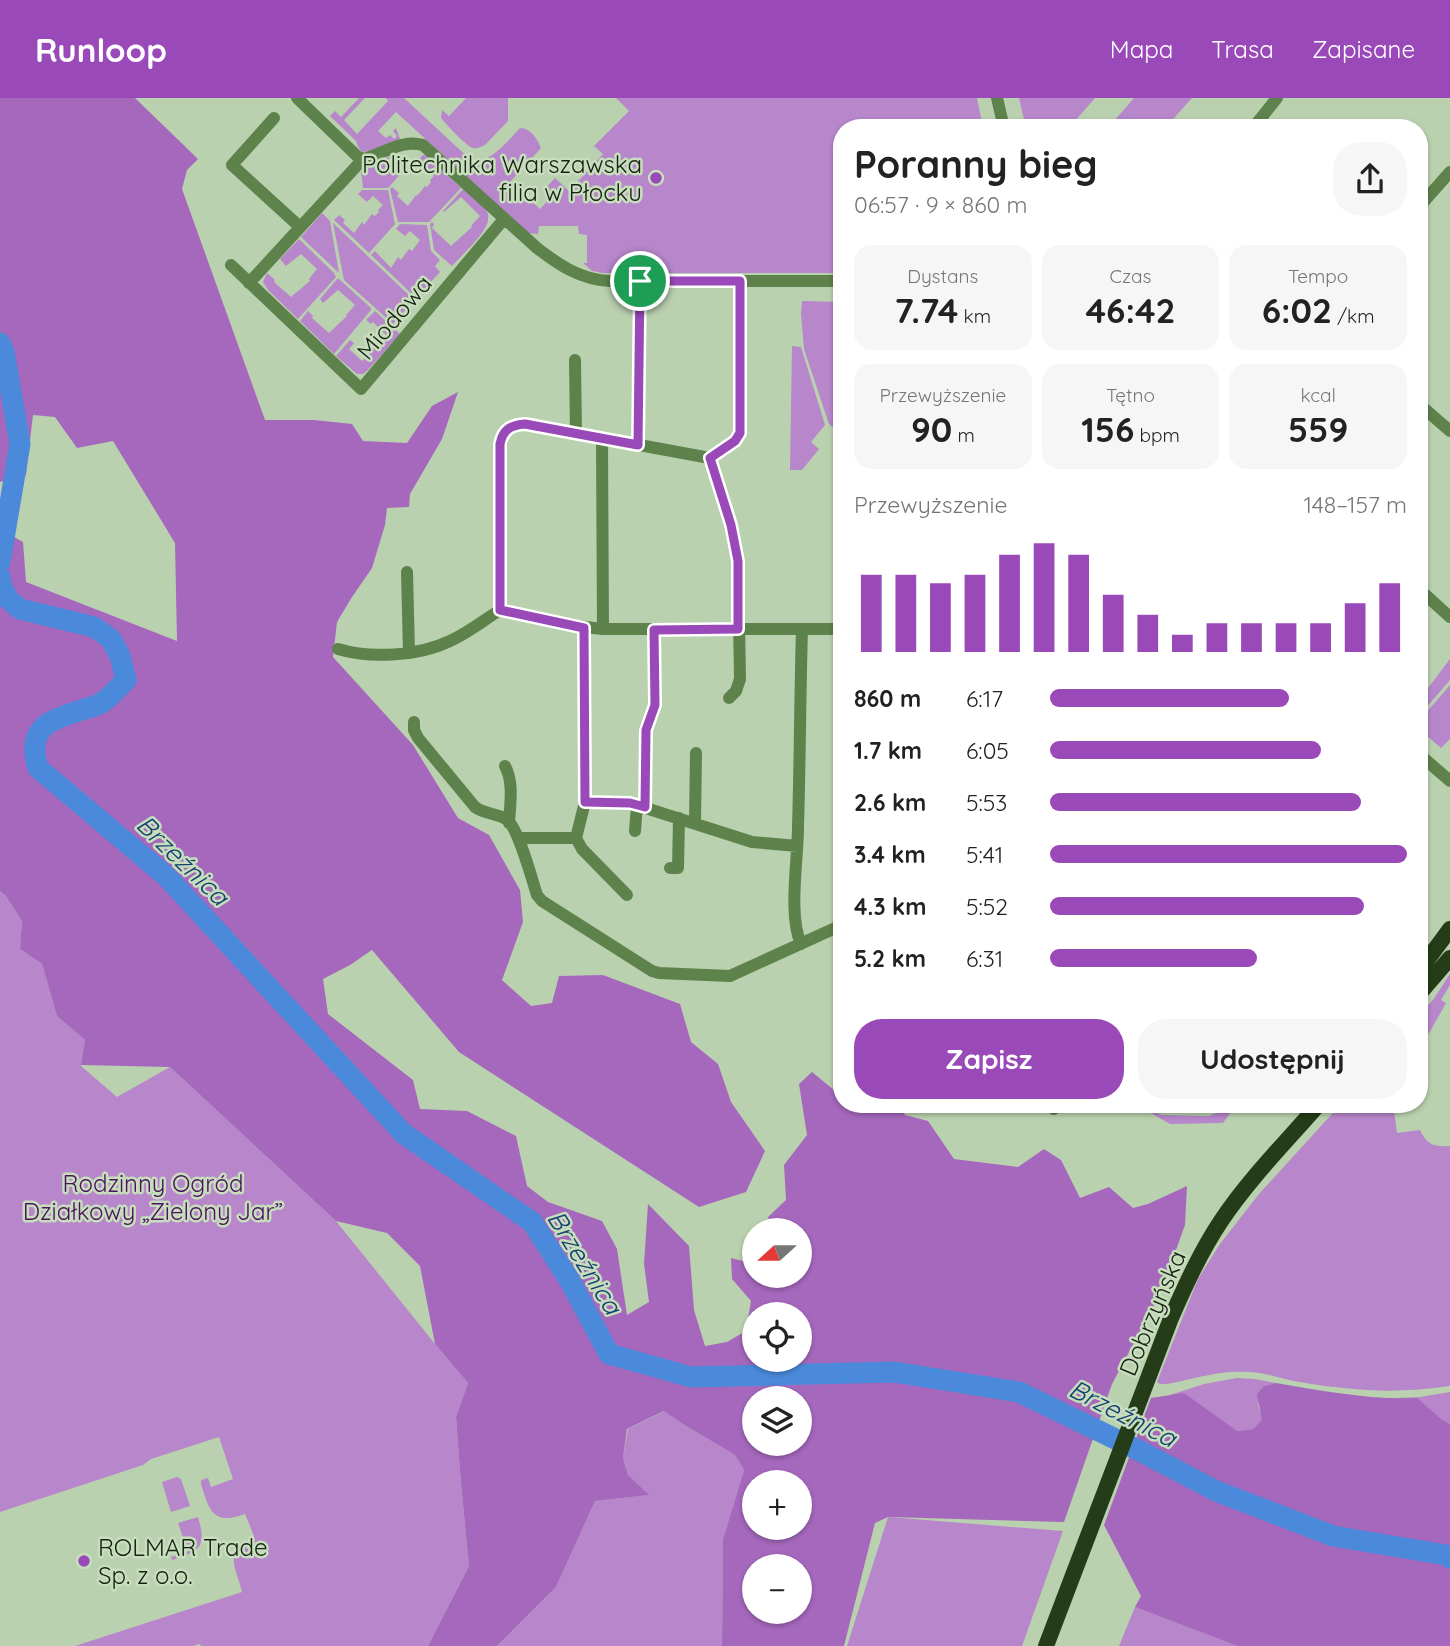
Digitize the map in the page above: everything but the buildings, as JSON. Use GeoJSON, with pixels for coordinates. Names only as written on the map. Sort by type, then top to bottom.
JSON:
{"type":"FeatureCollection","features":[{"type":"Feature","properties":{"kind":"main road"},"geometry":{"type":"LineString","coordinates":[[1428,959],[1450,929]]}},
{"type":"Feature","properties":{"kind":"main road"},"geometry":{"type":"LineString","coordinates":[[1428,984],[1450,958]]}},
{"type":"Feature","properties":{"kind":"main road","name":"Dobrzyńska"},"geometry":{"type":"LineString","coordinates":[[1046,1646],[1171,1318],[1194,1266],[1221,1222],[1255,1177],[1311,1113]]}},
{"type":"Feature","properties":{"kind":"street"},"geometry":{"type":"LineString","coordinates":[[297,98],[363,159]]}},
{"type":"Feature","properties":{"kind":"street"},"geometry":{"type":"LineString","coordinates":[[998,98],[1002,119]]}},
{"type":"Feature","properties":{"kind":"street"},"geometry":{"type":"LineString","coordinates":[[1260,119],[1278,98]]}},
{"type":"Feature","properties":{"kind":"street"},"geometry":{"type":"LineString","coordinates":[[274,118],[232,165],[300,227]]}},
{"type":"Feature","properties":{"kind":"street"},"geometry":{"type":"LineString","coordinates":[[249,282],[363,159],[414,142],[423,145],[537,248],[576,274],[601,280],[833,281]]}},
{"type":"Feature","properties":{"kind":"street"},"geometry":{"type":"LineString","coordinates":[[1428,200],[1445,187],[1450,172]]}},
{"type":"Feature","properties":{"kind":"street","name":"Miodowa"},"geometry":{"type":"LineString","coordinates":[[231,265],[360,389],[504,219]]}},
{"type":"Feature","properties":{"kind":"street"},"geometry":{"type":"LineString","coordinates":[[638,445],[640,281]]}},
{"type":"Feature","properties":{"kind":"street"},"geometry":{"type":"LineString","coordinates":[[500,610],[502,435],[516,425],[525,424],[710,458],[735,441],[740,433],[740,281]]}},
{"type":"Feature","properties":{"kind":"street"},"geometry":{"type":"LineString","coordinates":[[575,360],[576,433]]}},
{"type":"Feature","properties":{"kind":"street"},"geometry":{"type":"LineString","coordinates":[[1428,412],[1450,430]]}},
{"type":"Feature","properties":{"kind":"street"},"geometry":{"type":"LineString","coordinates":[[602,438],[603,629]]}},
{"type":"Feature","properties":{"kind":"street"},"geometry":{"type":"LineString","coordinates":[[710,458],[731,525],[738,561],[740,679],[736,691],[729,698]]}},
{"type":"Feature","properties":{"kind":"street"},"geometry":{"type":"LineString","coordinates":[[407,572],[409,653]]}},
{"type":"Feature","properties":{"kind":"street"},"geometry":{"type":"LineString","coordinates":[[1428,597],[1450,617]]}},
{"type":"Feature","properties":{"kind":"street"},"geometry":{"type":"LineString","coordinates":[[338,649],[368,654],[409,653],[437,647],[500,610],[584,628],[833,629]]}},
{"type":"Feature","properties":{"kind":"street"},"geometry":{"type":"LineString","coordinates":[[584,628],[585,802],[576,838],[582,849],[627,895]]}},
{"type":"Feature","properties":{"kind":"street"},"geometry":{"type":"LineString","coordinates":[[801,944],[795,922],[795,871],[802,629]]}},
{"type":"Feature","properties":{"kind":"street"},"geometry":{"type":"LineString","coordinates":[[635,831],[641,806],[646,730],[655,705],[654,630]]}},
{"type":"Feature","properties":{"kind":"street"},"geometry":{"type":"LineString","coordinates":[[414,722],[418,738],[475,807],[509,823],[537,895],[542,901],[652,971],[730,976],[833,929]]}},
{"type":"Feature","properties":{"kind":"street"},"geometry":{"type":"LineString","coordinates":[[695,823],[696,753]]}},
{"type":"Feature","properties":{"kind":"street"},"geometry":{"type":"LineString","coordinates":[[1428,762],[1450,781]]}},
{"type":"Feature","properties":{"kind":"street"},"geometry":{"type":"LineString","coordinates":[[505,766],[510,780],[509,823]]}},
{"type":"Feature","properties":{"kind":"street"},"geometry":{"type":"LineString","coordinates":[[585,802],[630,803],[752,842],[797,846]]}},
{"type":"Feature","properties":{"kind":"street"},"geometry":{"type":"LineString","coordinates":[[670,868],[678,868],[679,818]]}},
{"type":"Feature","properties":{"kind":"street"},"geometry":{"type":"LineString","coordinates":[[517,838],[576,838]]}},
{"type":"Feature","properties":{"kind":"green space","name":"Politechnika Warszawska filia w Płocku"},"geometry":{"type":"Polygon","coordinates":[[[359,98],[365,98],[344,120],[357,134],[388,101],[386,98],[404,98],[473,162],[493,154],[520,128],[527,130],[541,148],[510,182],[540,209],[551,197],[544,190],[555,178],[569,191],[603,154],[594,146],[629,111],[616,98],[977,98],[981,119],[833,119],[833,273],[603,273],[592,271],[583,263],[587,263],[587,235],[579,234],[578,226],[539,226],[538,234],[528,233],[396,112],[378,131],[386,138],[390,135],[394,139],[397,136],[393,131],[396,128],[400,139],[374,151],[362,152],[356,141],[330,116],[335,111],[341,117],[359,98]]]}},
{"type":"Feature","properties":{"kind":"green space"},"geometry":{"type":"Polygon","coordinates":[[[466,98],[508,98],[508,121],[485,145],[477,148],[466,143],[441,118],[442,110],[449,116],[466,98]]]}},
{"type":"Feature","properties":{"kind":"green space"},"geometry":{"type":"Polygon","coordinates":[[[1019,98],[1095,98],[1077,119],[1024,119],[1019,98]]]}},
{"type":"Feature","properties":{"kind":"green space"},"geometry":{"type":"Polygon","coordinates":[[[1134,98],[1192,98],[1173,119],[1116,119],[1134,98]]]}},
{"type":"Feature","properties":{"kind":"green space"},"geometry":{"type":"Polygon","coordinates":[[[423,155],[461,188],[429,222],[398,222],[390,189],[392,187],[399,193],[397,196],[408,206],[425,186],[427,187],[434,176],[424,166],[419,172],[412,166],[423,155]]]}},
{"type":"Feature","properties":{"kind":"green space"},"geometry":{"type":"Polygon","coordinates":[[[390,156],[387,163],[392,167],[396,162],[404,170],[388,188],[363,188],[361,171],[390,156]]]}},
{"type":"Feature","properties":{"kind":"green space"},"geometry":{"type":"Polygon","coordinates":[[[463,189],[485,208],[488,219],[479,237],[452,266],[434,250],[430,224],[434,224],[432,228],[451,246],[472,227],[480,216],[461,197],[443,211],[463,189]]]}},
{"type":"Feature","properties":{"kind":"green space"},"geometry":{"type":"Polygon","coordinates":[[[362,190],[388,190],[395,224],[369,253],[334,220],[339,215],[354,233],[362,222],[364,225],[372,214],[375,216],[379,212],[383,205],[373,196],[367,202],[358,194],[362,190]]]}},
{"type":"Feature","properties":{"kind":"green space"},"geometry":{"type":"Polygon","coordinates":[[[322,213],[330,221],[339,273],[301,237],[322,213]]]}},
{"type":"Feature","properties":{"kind":"green space"},"geometry":{"type":"Polygon","coordinates":[[[333,223],[414,300],[393,324],[344,280],[333,223]]]}},
{"type":"Feature","properties":{"kind":"green space"},"geometry":{"type":"Polygon","coordinates":[[[400,224],[427,225],[431,251],[440,260],[435,266],[440,272],[416,298],[371,255],[375,251],[391,268],[398,257],[401,260],[409,249],[412,251],[420,240],[410,231],[405,236],[396,229],[400,224]]]}},
{"type":"Feature","properties":{"kind":"green space"},"geometry":{"type":"Polygon","coordinates":[[[299,239],[336,277],[298,319],[263,282],[267,273],[291,297],[310,281],[317,269],[301,254],[286,266],[280,259],[299,239]]]}},
{"type":"Feature","properties":{"kind":"green space"},"geometry":{"type":"Polygon","coordinates":[[[337,279],[371,310],[334,354],[300,321],[308,311],[329,333],[347,316],[355,305],[338,290],[323,303],[320,299],[337,279]]]}},
{"type":"Feature","properties":{"kind":"green space"},"geometry":{"type":"Polygon","coordinates":[[[802,301],[833,302],[833,427],[829,424],[804,349],[802,301]]]}},
{"type":"Feature","properties":{"kind":"green space"},"geometry":{"type":"Polygon","coordinates":[[[375,311],[400,334],[368,370],[357,374],[336,356],[350,340],[354,343],[349,349],[362,361],[386,335],[373,322],[371,324],[366,320],[375,311]]]}},
{"type":"Feature","properties":{"kind":"green space"},"geometry":{"type":"Polygon","coordinates":[[[792,346],[801,347],[825,425],[811,442],[819,449],[802,470],[790,470],[792,346]]]}},
{"type":"Feature","properties":{"kind":"green space"},"geometry":{"type":"Polygon","coordinates":[[[1450,659],[1450,680],[1428,706],[1428,688],[1450,659]]]}},
{"type":"Feature","properties":{"kind":"green space"},"geometry":{"type":"Polygon","coordinates":[[[1450,685],[1450,739],[1441,748],[1428,737],[1428,711],[1450,685]]]}},
{"type":"Feature","properties":{"kind":"green space","name":"Rodzinny Ogród Działkowy „Zielony Jar”"},"geometry":{"type":"Polygon","coordinates":[[[0,891],[22,921],[20,949],[42,964],[57,1016],[85,1040],[81,1066],[117,1097],[170,1067],[336,1221],[468,1383],[456,1417],[469,1566],[428,1646],[75,1646],[242,1592],[234,1565],[235,1553],[243,1541],[247,1549],[253,1546],[250,1539],[254,1536],[245,1514],[219,1517],[210,1508],[204,1493],[201,1480],[208,1478],[211,1487],[233,1479],[219,1437],[0,1512],[0,891]]]}},
{"type":"Feature","properties":{"kind":"green space"},"geometry":{"type":"Polygon","coordinates":[[[1450,974],[1450,985],[1441,1000],[1446,1003],[1428,1035],[1428,1005],[1450,974]]]}},
{"type":"Feature","properties":{"kind":"green space"},"geometry":{"type":"Polygon","coordinates":[[[1151,1113],[1162,1115],[1208,1116],[1230,1113],[1223,1123],[1170,1124],[1151,1113]]]}},
{"type":"Feature","properties":{"kind":"green space"},"geometry":{"type":"Polygon","coordinates":[[[1333,1113],[1394,1113],[1397,1133],[1420,1130],[1432,1144],[1450,1146],[1450,1386],[1393,1391],[1338,1388],[1260,1373],[1237,1372],[1167,1384],[1157,1382],[1198,1279],[1220,1244],[1259,1194],[1333,1113]]]}},
{"type":"Feature","properties":{"kind":"green space"},"geometry":{"type":"Polygon","coordinates":[[[1237,1378],[1276,1383],[1264,1386],[1258,1405],[1263,1420],[1253,1429],[1237,1431],[1210,1414],[1170,1395],[1204,1384],[1237,1378]]]}},
{"type":"Feature","properties":{"kind":"green space"},"geometry":{"type":"Polygon","coordinates":[[[1450,1392],[1450,1424],[1395,1398],[1420,1397],[1450,1392]]]}},
{"type":"Feature","properties":{"kind":"green space"},"geometry":{"type":"Polygon","coordinates":[[[665,1411],[735,1455],[744,1470],[723,1539],[722,1646],[497,1646],[556,1587],[595,1501],[648,1495],[628,1475],[623,1458],[628,1429],[665,1411]]]}},
{"type":"Feature","properties":{"kind":"green space"},"geometry":{"type":"Polygon","coordinates":[[[177,1477],[181,1479],[190,1506],[171,1512],[162,1482],[177,1477]]]}},
{"type":"Feature","properties":{"kind":"green space"},"geometry":{"type":"Polygon","coordinates":[[[198,1517],[202,1535],[199,1546],[189,1554],[172,1560],[171,1557],[188,1552],[178,1523],[198,1517]]]}},
{"type":"Feature","properties":{"kind":"green space"},"geometry":{"type":"Polygon","coordinates":[[[888,1517],[1063,1531],[1022,1646],[847,1646],[888,1517]]]}},
{"type":"Feature","properties":{"kind":"green space"},"geometry":{"type":"Polygon","coordinates":[[[1135,1607],[1237,1646],[1119,1646],[1135,1607]]]}},
{"type":"Feature","properties":{"kind":"shaded area"},"geometry":{"type":"Polygon","coordinates":[[[0,98],[135,98],[198,159],[187,170],[182,189],[265,420],[314,420],[352,424],[363,441],[407,443],[432,406],[458,392],[442,439],[410,494],[409,507],[387,508],[385,525],[372,568],[337,622],[333,657],[413,745],[458,818],[489,835],[520,890],[523,922],[502,980],[531,1006],[552,1003],[559,976],[603,975],[680,1004],[691,1042],[718,1064],[731,1102],[765,1151],[746,1192],[699,1207],[459,1052],[372,950],[323,979],[328,1014],[413,1080],[420,1109],[467,1111],[516,1136],[527,1186],[548,1202],[602,1221],[617,1249],[627,1315],[649,1302],[644,1264],[648,1204],[689,1246],[694,1310],[705,1346],[727,1342],[742,1333],[742,1372],[812,1372],[812,1302],[751,1302],[732,1279],[731,1258],[742,1261],[742,1288],[812,1288],[812,1218],[768,1217],[786,1200],[784,1165],[807,1135],[799,1084],[812,1072],[833,1089],[833,1113],[904,1113],[928,1121],[954,1159],[1018,1167],[1044,1149],[1061,1160],[1080,1198],[1109,1187],[1133,1208],[1187,1186],[1185,1225],[1160,1294],[1112,1384],[1064,1522],[888,1517],[875,1523],[844,1646],[722,1646],[723,1539],[742,1477],[742,1540],[812,1540],[812,1470],[744,1470],[735,1455],[664,1411],[627,1429],[623,1458],[628,1475],[649,1495],[595,1501],[556,1587],[497,1646],[428,1646],[469,1566],[456,1417],[468,1383],[435,1344],[420,1266],[387,1233],[336,1221],[170,1067],[81,1065],[85,1040],[57,1016],[42,964],[20,949],[22,921],[0,891],[0,529],[23,542],[26,582],[177,641],[175,543],[113,441],[77,448],[55,417],[33,415],[26,475],[0,482],[0,98]]]}},
{"type":"Feature","properties":{"kind":"shaded area"},"geometry":{"type":"Polygon","coordinates":[[[1276,1383],[1364,1396],[1417,1398],[1450,1424],[1450,1646],[1237,1646],[1135,1607],[1141,1596],[1104,1525],[1151,1398],[1184,1393],[1237,1431],[1253,1429],[1262,1420],[1257,1394],[1264,1386],[1276,1383]]]}},
{"type":"Feature","properties":{"kind":"waterway","name":"Brzeźnica"},"geometry":{"type":"LineString","coordinates":[[0,343],[4,352],[20,444],[0,562]]}},
{"type":"Feature","properties":{"kind":"waterway","name":"Brzeźnica"},"geometry":{"type":"LineString","coordinates":[[0,577],[8,599],[20,609],[94,627],[111,639],[120,656],[126,680],[99,704],[44,726],[35,742],[38,768],[166,876],[404,1134],[532,1222],[570,1281],[609,1354],[691,1377],[894,1372],[1019,1392],[1216,1491],[1333,1536],[1446,1555],[1450,1558]]}},
{"type":"Feature","properties":{"kind":"place","name":"Politechnika Warszawska filia w Płocku"},"geometry":{"type":"Point","coordinates":[656,178]}},
{"type":"Feature","properties":{"kind":"place","name":"ROLMAR Trade Sp. z o.o."},"geometry":{"type":"Point","coordinates":[84,1561]}},
{"type":"Feature","properties":{"kind":"route"},"geometry":{"type":"LineString","coordinates":[[640,281],[740,281],[740,433],[735,441],[710,458],[731,525],[738,561],[738,629],[654,630],[655,705],[646,730],[645,807],[630,803],[585,802],[584,628],[500,610],[502,435],[516,425],[525,424],[638,445],[640,281]]}}]}
